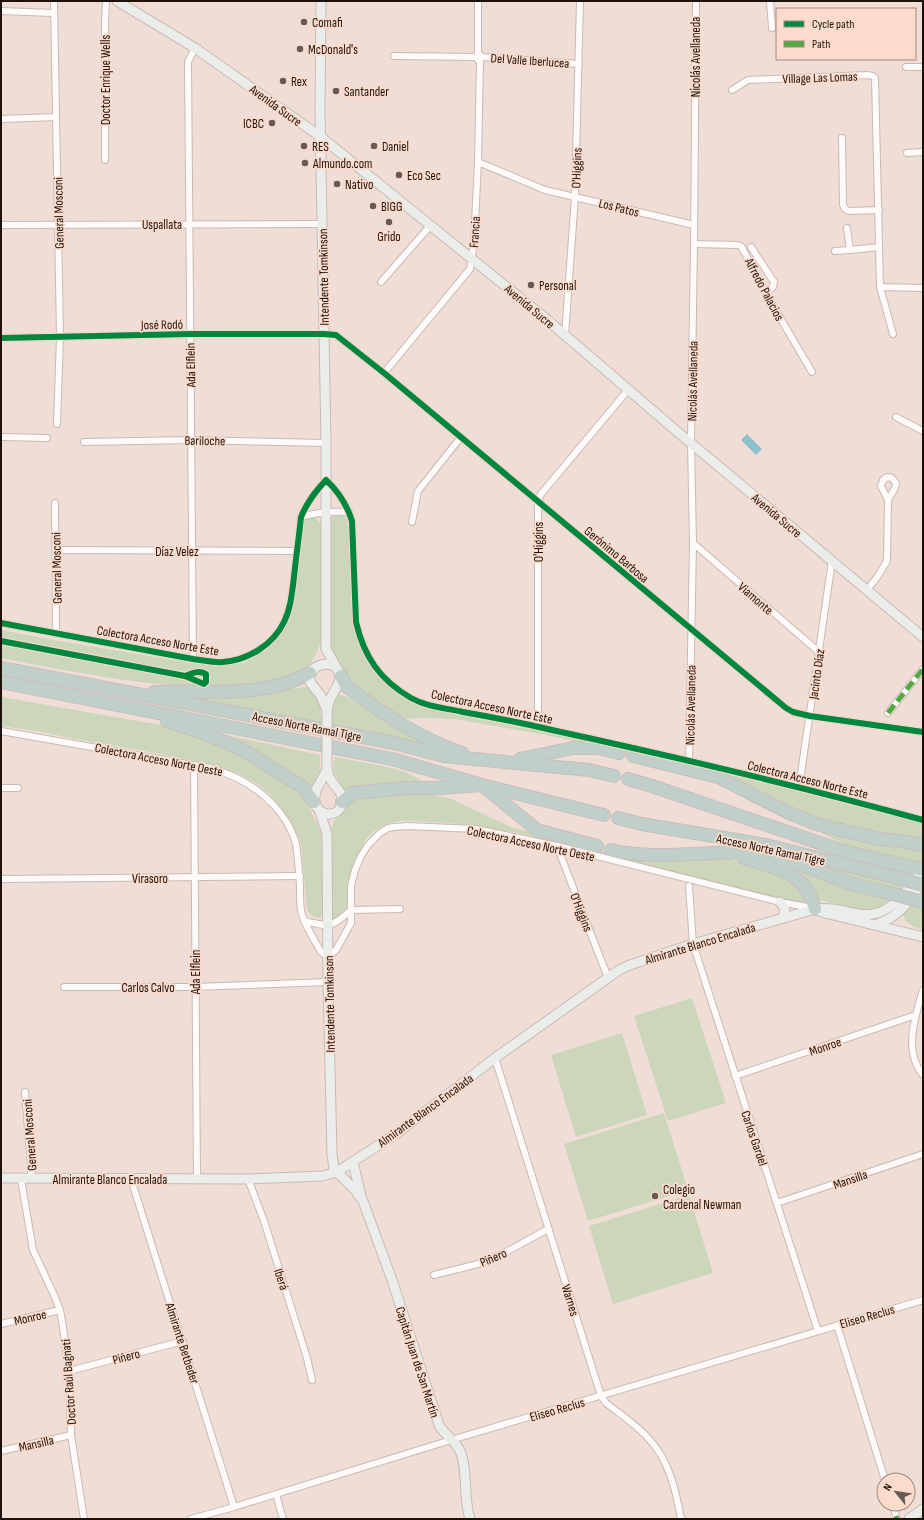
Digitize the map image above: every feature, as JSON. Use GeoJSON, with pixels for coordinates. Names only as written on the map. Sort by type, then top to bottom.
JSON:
{"type":"FeatureCollection","features":[{"type":"Feature","properties":{"kind":"highway","name":"Acceso Norte Ramal Tigre"},"geometry":{"type":"LineString","coordinates":[[1,668],[394,743],[444,756],[589,770],[614,776]]}},
{"type":"Feature","properties":{"kind":"highway"},"geometry":{"type":"LineString","coordinates":[[130,692],[247,690],[291,682],[313,670]]}},
{"type":"Feature","properties":{"kind":"highway"},"geometry":{"type":"LineString","coordinates":[[338,671],[346,686],[404,726],[442,746],[482,760]]}},
{"type":"Feature","properties":{"kind":"highway","name":"Acceso Norte Ramal Tigre"},"geometry":{"type":"LineString","coordinates":[[1,682],[392,759],[482,785],[604,815]]}},
{"type":"Feature","properties":{"kind":"highway"},"geometry":{"type":"LineString","coordinates":[[101,701],[201,732],[242,749],[303,787],[317,807]]}},
{"type":"Feature","properties":{"kind":"highway"},"geometry":{"type":"LineString","coordinates":[[507,761],[574,748],[599,748],[619,753]]}},
{"type":"Feature","properties":{"kind":"highway"},"geometry":{"type":"LineString","coordinates":[[633,756],[718,776],[789,813],[816,824],[879,839],[900,841],[923,846]]}},
{"type":"Feature","properties":{"kind":"highway","name":"Acceso Norte Ramal Tigre"},"geometry":{"type":"LineString","coordinates":[[628,779],[843,851],[923,870]]}},
{"type":"Feature","properties":{"kind":"highway"},"geometry":{"type":"LineString","coordinates":[[342,802],[353,793],[408,788],[441,788],[482,785],[537,830],[597,846]]}},
{"type":"Feature","properties":{"kind":"highway","name":"Acceso Norte Ramal Tigre"},"geometry":{"type":"LineString","coordinates":[[618,818],[766,845],[923,885]]}},
{"type":"Feature","properties":{"kind":"highway"},"geometry":{"type":"LineString","coordinates":[[611,850],[654,855],[754,853],[800,864],[852,884],[923,902]]}},
{"type":"Feature","properties":{"kind":"highway"},"geometry":{"type":"LineString","coordinates":[[717,853],[761,863],[795,877],[806,888],[815,909]]}},
{"type":"Feature","properties":{"kind":"street","name":"General Mosconi"},"geometry":{"type":"LineString","coordinates":[[54,1],[60,337],[57,424]]}},
{"type":"Feature","properties":{"kind":"street","name":"Doctor Enrique Wells"},"geometry":{"type":"LineString","coordinates":[[105,160],[106,1]]}},
{"type":"Feature","properties":{"kind":"street","name":"Avenida Sucre"},"geometry":{"type":"LineString","coordinates":[[117,1],[196,48],[321,137],[565,335],[628,390],[923,637]]}},
{"type":"Feature","properties":{"kind":"street","name":"Intendente Tomkinson"},"geometry":{"type":"LineString","coordinates":[[321,1],[321,137],[326,443],[326,649],[338,671]]}},
{"type":"Feature","properties":{"kind":"street","name":"Francia"},"geometry":{"type":"LineString","coordinates":[[384,373],[470,269],[472,259],[478,162],[478,1]]}},
{"type":"Feature","properties":{"kind":"street","name":"O'Higgins"},"geometry":{"type":"LineString","coordinates":[[565,335],[575,196],[580,1]]}},
{"type":"Feature","properties":{"kind":"street","name":"Nicolás Avellaneda"},"geometry":{"type":"LineString","coordinates":[[689,760],[693,543],[691,443],[696,1]]}},
{"type":"Feature","properties":{"kind":"street"},"geometry":{"type":"LineString","coordinates":[[770,1],[772,28]]}},
{"type":"Feature","properties":{"kind":"street"},"geometry":{"type":"LineString","coordinates":[[1,11],[54,13]]}},
{"type":"Feature","properties":{"kind":"street","name":"Ada Elflein"},"geometry":{"type":"LineString","coordinates":[[192,659],[188,62],[196,48]]}},
{"type":"Feature","properties":{"kind":"street","name":"Del Valle Iberlucea"},"geometry":{"type":"LineString","coordinates":[[394,56],[479,57],[579,64]]}},
{"type":"Feature","properties":{"kind":"street"},"geometry":{"type":"LineString","coordinates":[[906,67],[923,67]]}},
{"type":"Feature","properties":{"kind":"street","name":"Village Las Lomas"},"geometry":{"type":"LineString","coordinates":[[732,90],[748,80],[873,76],[876,83],[880,287],[894,334]]}},
{"type":"Feature","properties":{"kind":"street"},"geometry":{"type":"LineString","coordinates":[[1,119],[56,117]]}},
{"type":"Feature","properties":{"kind":"street"},"geometry":{"type":"LineString","coordinates":[[842,138],[843,205],[845,209],[849,211],[878,210]]}},
{"type":"Feature","properties":{"kind":"street"},"geometry":{"type":"LineString","coordinates":[[906,153],[923,152]]}},
{"type":"Feature","properties":{"kind":"street","name":"Los Patos"},"geometry":{"type":"LineString","coordinates":[[478,162],[545,190],[694,225]]}},
{"type":"Feature","properties":{"kind":"street","name":"Uspallata"},"geometry":{"type":"LineString","coordinates":[[1,225],[322,224]]}},
{"type":"Feature","properties":{"kind":"street"},"geometry":{"type":"LineString","coordinates":[[381,282],[431,225]]}},
{"type":"Feature","properties":{"kind":"street"},"geometry":{"type":"LineString","coordinates":[[847,228],[850,250]]}},
{"type":"Feature","properties":{"kind":"street","name":"Alfredo Palacios"},"geometry":{"type":"LineString","coordinates":[[694,244],[738,244],[741,246],[812,372]]}},
{"type":"Feature","properties":{"kind":"street"},"geometry":{"type":"LineString","coordinates":[[751,247],[774,282],[773,287],[766,292]]}},
{"type":"Feature","properties":{"kind":"street"},"geometry":{"type":"LineString","coordinates":[[835,251],[879,248]]}},
{"type":"Feature","properties":{"kind":"street"},"geometry":{"type":"LineString","coordinates":[[880,287],[923,288]]}},
{"type":"Feature","properties":{"kind":"street","name":"José Rodó"},"geometry":{"type":"LineString","coordinates":[[1,338],[190,334],[324,334]]}},
{"type":"Feature","properties":{"kind":"street","name":"Gerónimo Barbosa"},"geometry":{"type":"LineString","coordinates":[[324,334],[336,335],[384,373],[786,708],[793,712],[810,716],[923,732]]}},
{"type":"Feature","properties":{"kind":"street"},"geometry":{"type":"LineString","coordinates":[[538,502],[541,494],[628,390]]}},
{"type":"Feature","properties":{"kind":"street"},"geometry":{"type":"LineString","coordinates":[[896,417],[923,431]]}},
{"type":"Feature","properties":{"kind":"street"},"geometry":{"type":"LineString","coordinates":[[1,437],[47,438]]}},
{"type":"Feature","properties":{"kind":"street"},"geometry":{"type":"LineString","coordinates":[[412,522],[418,491],[461,437]]}},
{"type":"Feature","properties":{"kind":"street","name":"Bariloche"},"geometry":{"type":"LineString","coordinates":[[84,442],[191,440],[326,443]]}},
{"type":"Feature","properties":{"kind":"street","name":"Colectora Acceso Norte Este"},"geometry":{"type":"LineString","coordinates":[[1,623],[192,659],[222,662],[239,659],[256,652],[278,633],[284,621],[290,603],[301,517],[313,494],[326,480],[336,490],[349,512],[352,521],[356,622],[365,651],[381,674],[413,699],[430,705],[538,726],[689,760],[923,820]]}},
{"type":"Feature","properties":{"kind":"street"},"geometry":{"type":"LineString","coordinates":[[867,590],[887,561],[888,500]]}},
{"type":"Feature","properties":{"kind":"street","name":"O'Higgins"},"geometry":{"type":"LineString","coordinates":[[538,502],[538,726]]}},
{"type":"Feature","properties":{"kind":"street","name":"General Mosconi"},"geometry":{"type":"LineString","coordinates":[[55,503],[56,633]]}},
{"type":"Feature","properties":{"kind":"street"},"geometry":{"type":"LineString","coordinates":[[301,517],[313,513],[349,512]]}},
{"type":"Feature","properties":{"kind":"street","name":"Viamonte"},"geometry":{"type":"LineString","coordinates":[[693,543],[819,652]]}},
{"type":"Feature","properties":{"kind":"street","name":"Díaz Velez"},"geometry":{"type":"LineString","coordinates":[[56,550],[297,551]]}},
{"type":"Feature","properties":{"kind":"street","name":"Jacinto Díaz"},"geometry":{"type":"LineString","coordinates":[[799,787],[832,561]]}},
{"type":"Feature","properties":{"kind":"street"},"geometry":{"type":"LineString","coordinates":[[326,649],[313,670],[310,682],[321,696],[327,712]]}},
{"type":"Feature","properties":{"kind":"street"},"geometry":{"type":"LineString","coordinates":[[313,670],[326,664],[331,664],[338,671],[340,681],[330,698],[327,712],[327,768],[331,780],[342,796],[342,802]]}},
{"type":"Feature","properties":{"kind":"street"},"geometry":{"type":"LineString","coordinates":[[888,713],[923,669]]}},
{"type":"Feature","properties":{"kind":"street","name":"Colectora Acceso Norte Oeste"},"geometry":{"type":"LineString","coordinates":[[1,731],[131,753],[226,772],[249,783],[266,796],[280,812],[289,826],[296,842],[300,876],[301,910],[304,921],[325,956],[328,956],[336,950],[350,923],[351,886],[355,870],[368,845],[380,833],[388,828],[408,826],[476,829],[557,846],[780,902],[815,909]]}},
{"type":"Feature","properties":{"kind":"street","name":"Ada Elflein"},"geometry":{"type":"LineString","coordinates":[[194,766],[198,1178]]}},
{"type":"Feature","properties":{"kind":"street"},"geometry":{"type":"LineString","coordinates":[[327,768],[316,790],[317,807],[328,814],[334,813]]}},
{"type":"Feature","properties":{"kind":"street"},"geometry":{"type":"LineString","coordinates":[[1,788],[18,788]]}},
{"type":"Feature","properties":{"kind":"street","name":"Intendente Tomkinson"},"geometry":{"type":"LineString","coordinates":[[337,1172],[334,1169],[332,1154],[328,982],[327,834],[334,813],[340,808],[342,802]]}},
{"type":"Feature","properties":{"kind":"street","name":"Intendente Tomkinson"},"geometry":{"type":"LineString","coordinates":[[317,807],[327,834]]}},
{"type":"Feature","properties":{"kind":"street","name":"O'Higgins"},"geometry":{"type":"LineString","coordinates":[[557,846],[608,977]]}},
{"type":"Feature","properties":{"kind":"street","name":"Almirante Blanco Encalada"},"geometry":{"type":"LineString","coordinates":[[1,1178],[248,1179],[323,1176],[337,1172],[400,1131],[495,1058],[608,977],[630,965],[693,944],[815,909],[827,907],[865,915],[875,914],[896,904],[923,870]]}},
{"type":"Feature","properties":{"kind":"street","name":"Virasoro"},"geometry":{"type":"LineString","coordinates":[[1,879],[300,876]]}},
{"type":"Feature","properties":{"kind":"street"},"geometry":{"type":"LineString","coordinates":[[873,925],[884,922],[894,916],[923,882]]}},
{"type":"Feature","properties":{"kind":"street"},"geometry":{"type":"LineString","coordinates":[[689,886],[693,944]]}},
{"type":"Feature","properties":{"kind":"street"},"geometry":{"type":"LineString","coordinates":[[780,902],[785,910],[783,918]]}},
{"type":"Feature","properties":{"kind":"street"},"geometry":{"type":"LineString","coordinates":[[896,904],[894,916],[897,923],[906,933]]}},
{"type":"Feature","properties":{"kind":"street"},"geometry":{"type":"LineString","coordinates":[[304,921],[328,926],[341,920],[351,910],[400,909]]}},
{"type":"Feature","properties":{"kind":"street"},"geometry":{"type":"LineString","coordinates":[[815,909],[825,913],[923,937]]}},
{"type":"Feature","properties":{"kind":"street","name":"Carlos Gardel"},"geometry":{"type":"LineString","coordinates":[[693,944],[818,1331]]}},
{"type":"Feature","properties":{"kind":"street","name":"Carlos Calvo"},"geometry":{"type":"LineString","coordinates":[[64,986],[195,987],[328,982]]}},
{"type":"Feature","properties":{"kind":"street"},"geometry":{"type":"LineString","coordinates":[[923,990],[916,1015],[912,1049],[918,1069],[923,1075]]}},
{"type":"Feature","properties":{"kind":"street","name":"Monroe"},"geometry":{"type":"LineString","coordinates":[[735,1076],[916,1015]]}},
{"type":"Feature","properties":{"kind":"street","name":"Warnes"},"geometry":{"type":"LineString","coordinates":[[495,1058],[601,1396],[606,1403],[649,1438],[657,1449],[668,1469],[678,1499],[681,1519]]}},
{"type":"Feature","properties":{"kind":"street","name":"General Mosconi"},"geometry":{"type":"LineString","coordinates":[[26,1092],[32,1179]]}},
{"type":"Feature","properties":{"kind":"street","name":"Mansilla"},"geometry":{"type":"LineString","coordinates":[[777,1203],[923,1154]]}},
{"type":"Feature","properties":{"kind":"street","name":"Capitán Juan de San Martín"},"geometry":{"type":"LineString","coordinates":[[353,1162],[363,1201],[392,1280],[439,1425],[459,1448],[463,1458],[466,1500],[470,1519]]}},
{"type":"Feature","properties":{"kind":"street","name":"Capitán Juan de San Martín"},"geometry":{"type":"LineString","coordinates":[[337,1172],[355,1190],[363,1201]]}},
{"type":"Feature","properties":{"kind":"street","name":"Doctor Raúl Bagnati"},"geometry":{"type":"LineString","coordinates":[[21,1179],[33,1250],[60,1310],[69,1371],[71,1435],[84,1519]]}},
{"type":"Feature","properties":{"kind":"street","name":"Almirante Betbeder"},"geometry":{"type":"LineString","coordinates":[[131,1179],[234,1507]]}},
{"type":"Feature","properties":{"kind":"street","name":"Iberá"},"geometry":{"type":"LineString","coordinates":[[248,1179],[264,1221],[307,1358],[312,1380]]}},
{"type":"Feature","properties":{"kind":"street","name":"Piñero"},"geometry":{"type":"LineString","coordinates":[[434,1275],[478,1264],[504,1253],[548,1229]]}},
{"type":"Feature","properties":{"kind":"street","name":"Eliseo Reclus"},"geometry":{"type":"LineString","coordinates":[[191,1519],[923,1300]]}},
{"type":"Feature","properties":{"kind":"street","name":"Monroe"},"geometry":{"type":"LineString","coordinates":[[1,1324],[60,1310]]}},
{"type":"Feature","properties":{"kind":"street"},"geometry":{"type":"LineString","coordinates":[[837,1325],[883,1472]]}},
{"type":"Feature","properties":{"kind":"street","name":"Piñero"},"geometry":{"type":"LineString","coordinates":[[69,1371],[183,1341]]}},
{"type":"Feature","properties":{"kind":"street","name":"Mansilla"},"geometry":{"type":"LineString","coordinates":[[1,1450],[71,1435]]}},
{"type":"Feature","properties":{"kind":"street"},"geometry":{"type":"LineString","coordinates":[[276,1494],[283,1519]]}},
{"type":"Feature","properties":{"kind":"street"},"geometry":{"type":"LineString","coordinates":[[909,1519],[923,1509]]}},
{"type":"Feature","properties":{"kind":"street"},"geometry":{"type":"LineString","coordinates":[[895,1512],[896,1516]]}},
{"type":"Feature","properties":{"kind":"green space"},"geometry":{"type":"Polygon","coordinates":[[[337,515],[345,517],[350,524],[356,630],[375,669],[413,701],[437,711],[623,748],[689,763],[741,778],[756,779],[923,824],[923,841],[886,835],[817,819],[655,758],[546,735],[455,719],[403,719],[350,684],[344,670],[338,665],[328,647],[330,528],[332,518],[337,515]]]}},
{"type":"Feature","properties":{"kind":"green space"},"geometry":{"type":"Polygon","coordinates":[[[315,517],[322,529],[322,640],[316,654],[303,672],[287,678],[256,684],[197,687],[118,679],[1,658],[1,630],[191,663],[222,666],[244,663],[270,645],[280,634],[290,619],[303,523],[305,518],[315,517]]]}},
{"type":"Feature","properties":{"kind":"green space"},"geometry":{"type":"Polygon","coordinates":[[[306,687],[316,696],[318,700],[321,717],[332,719],[332,706],[334,700],[339,695],[346,696],[392,725],[434,747],[197,699],[197,697],[234,695],[306,687]]]}},
{"type":"Feature","properties":{"kind":"green space"},"geometry":{"type":"Polygon","coordinates":[[[1,697],[172,727],[240,753],[297,789],[310,809],[321,833],[324,913],[320,918],[312,916],[307,910],[301,844],[298,836],[288,817],[269,793],[254,782],[239,774],[209,764],[36,731],[1,726],[1,697]]]}},
{"type":"Feature","properties":{"kind":"green space"},"geometry":{"type":"Polygon","coordinates":[[[207,731],[320,755],[322,774],[313,789],[304,780],[295,777],[207,731]]]}},
{"type":"Feature","properties":{"kind":"green space"},"geometry":{"type":"Polygon","coordinates":[[[335,757],[403,771],[425,782],[367,787],[345,792],[333,771],[335,757]]]}},
{"type":"Feature","properties":{"kind":"green space"},"geometry":{"type":"Polygon","coordinates":[[[421,793],[449,798],[511,827],[624,856],[723,858],[752,864],[791,878],[806,900],[802,903],[796,903],[688,877],[560,842],[528,835],[464,825],[402,821],[391,822],[383,825],[367,838],[362,846],[349,878],[348,919],[339,922],[330,919],[330,832],[334,821],[345,808],[350,799],[366,798],[374,795],[421,793]]]}},
{"type":"Feature","properties":{"kind":"green space"},"geometry":{"type":"Polygon","coordinates":[[[810,827],[923,847],[923,866],[849,847],[810,827]]]}},
{"type":"Feature","properties":{"kind":"green space"},"geometry":{"type":"Polygon","coordinates":[[[791,857],[906,885],[891,903],[877,910],[866,913],[816,899],[808,881],[797,872],[780,864],[881,898],[889,900],[895,894],[791,857]]]}},
{"type":"Feature","properties":{"kind":"green space"},"geometry":{"type":"Polygon","coordinates":[[[907,905],[923,908],[923,931],[907,922],[905,919],[904,910],[907,905]]]}},
{"type":"Feature","properties":{"kind":"green space"},"geometry":{"type":"Polygon","coordinates":[[[692,998],[726,1103],[668,1121],[634,1016],[692,998]]]}},
{"type":"Feature","properties":{"kind":"green space"},"geometry":{"type":"Polygon","coordinates":[[[622,1033],[647,1115],[576,1137],[551,1055],[622,1033]]]}},
{"type":"Feature","properties":{"kind":"green space"},"geometry":{"type":"Polygon","coordinates":[[[664,1113],[688,1190],[588,1221],[564,1144],[664,1113]]]}},
{"type":"Feature","properties":{"kind":"green space"},"geometry":{"type":"Polygon","coordinates":[[[689,1195],[713,1273],[613,1304],[589,1226],[689,1195]]]}},
{"type":"Feature","properties":{"kind":"water"},"geometry":{"type":"Polygon","coordinates":[[[747,434],[762,449],[756,455],[741,440],[747,434]]]}},
{"type":"Feature","properties":{"kind":"marked path"},"geometry":{"type":"LineString","coordinates":[[888,713],[923,669]]}},
{"type":"Feature","properties":{"kind":"cycle path"},"geometry":{"type":"LineString","coordinates":[[1,338],[190,334],[336,335],[384,373],[786,708],[793,712],[810,716],[923,732]]}},
{"type":"Feature","properties":{"kind":"cycle path"},"geometry":{"type":"LineString","coordinates":[[1,623],[211,662],[232,661],[250,655],[259,650],[273,638],[284,622],[290,606],[292,594],[301,517],[312,497],[326,480],[342,499],[348,509],[352,521],[356,622],[359,635],[369,657],[382,675],[400,691],[411,698],[437,707],[530,725],[738,772],[923,820]]}},
{"type":"Feature","properties":{"kind":"cycle path"},"geometry":{"type":"LineString","coordinates":[[1,641],[185,676],[204,684],[206,682],[206,674],[201,672],[196,672],[185,676]]}},
{"type":"Feature","properties":{"kind":"place","name":"Comafi"},"geometry":{"type":"Point","coordinates":[304,22]}},
{"type":"Feature","properties":{"kind":"place","name":"McDonald's"},"geometry":{"type":"Point","coordinates":[300,49]}},
{"type":"Feature","properties":{"kind":"place","name":"Rex"},"geometry":{"type":"Point","coordinates":[283,81]}},
{"type":"Feature","properties":{"kind":"place","name":"Santander"},"geometry":{"type":"Point","coordinates":[336,91]}},
{"type":"Feature","properties":{"kind":"place","name":"ICBC"},"geometry":{"type":"Point","coordinates":[272,123]}},
{"type":"Feature","properties":{"kind":"place","name":"RES"},"geometry":{"type":"Point","coordinates":[304,146]}},
{"type":"Feature","properties":{"kind":"place","name":"Daniel"},"geometry":{"type":"Point","coordinates":[374,146]}},
{"type":"Feature","properties":{"kind":"place","name":"Almundo.com"},"geometry":{"type":"Point","coordinates":[305,163]}},
{"type":"Feature","properties":{"kind":"place","name":"Eco Sec"},"geometry":{"type":"Point","coordinates":[399,175]}},
{"type":"Feature","properties":{"kind":"place","name":"Nativo"},"geometry":{"type":"Point","coordinates":[337,184]}},
{"type":"Feature","properties":{"kind":"place","name":"BIGG"},"geometry":{"type":"Point","coordinates":[373,206]}},
{"type":"Feature","properties":{"kind":"place","name":"Grido"},"geometry":{"type":"Point","coordinates":[389,222]}},
{"type":"Feature","properties":{"kind":"place","name":"Personal"},"geometry":{"type":"Point","coordinates":[531,285]}},
{"type":"Feature","properties":{"kind":"place","name":"Colegio Cardenal Newman"},"geometry":{"type":"Point","coordinates":[655,1196]}}]}
